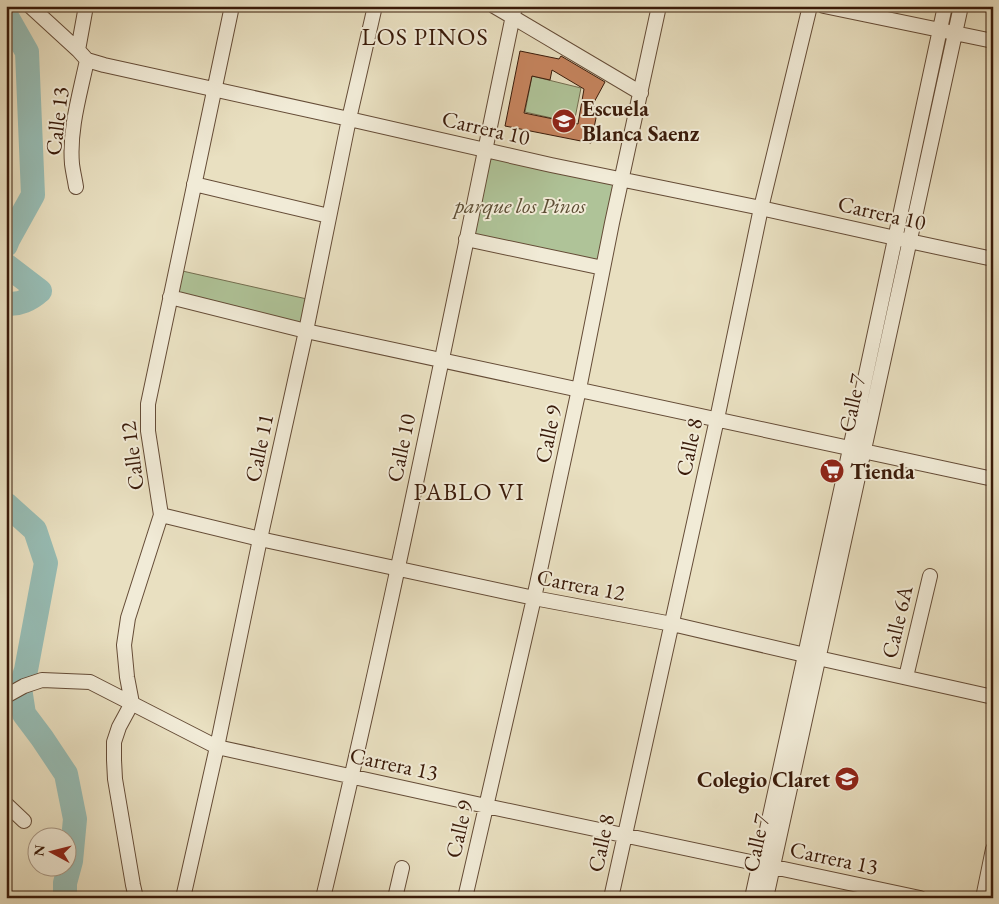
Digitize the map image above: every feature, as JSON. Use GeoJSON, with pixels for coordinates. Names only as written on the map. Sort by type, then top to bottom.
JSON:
{"type":"FeatureCollection","features":[{"type":"Feature","properties":{"kind":"street"},"geometry":{"type":"LineString","coordinates":[[30,6],[82,55]]}},
{"type":"Feature","properties":{"kind":"street","name":"Calle 13"},"geometry":{"type":"LineString","coordinates":[[76,187],[72,165],[72,141],[86,6]]}},
{"type":"Feature","properties":{"kind":"street","name":"Calle 12"},"geometry":{"type":"LineString","coordinates":[[132,703],[124,645],[128,618],[160,515],[148,431],[148,404],[232,6]]}},
{"type":"Feature","properties":{"kind":"street","name":"Calle 11"},"geometry":{"type":"LineString","coordinates":[[183,898],[306,330],[349,119],[375,6]]}},
{"type":"Feature","properties":{"kind":"street"},"geometry":{"type":"LineString","coordinates":[[494,6],[514,12],[641,93]]}},
{"type":"Feature","properties":{"kind":"street","name":"Calle 9"},"geometry":{"type":"LineString","coordinates":[[465,898],[534,598],[659,6]]}},
{"type":"Feature","properties":{"kind":"street","name":"Calle 8"},"geometry":{"type":"LineString","coordinates":[[611,898],[717,419],[761,208],[810,6]]}},
{"type":"Feature","properties":{"kind":"street"},"geometry":{"type":"LineString","coordinates":[[824,6],[993,41]]}},
{"type":"Feature","properties":{"kind":"street","name":"Calle 7"},"geometry":{"type":"LineString","coordinates":[[857,450],[896,238],[945,6]]}},
{"type":"Feature","properties":{"kind":"street","name":"Calle 7"},"geometry":{"type":"LineString","coordinates":[[766,898],[812,656],[857,450],[909,241],[961,6]]}},
{"type":"Feature","properties":{"kind":"street","name":"Calle 10"},"geometry":{"type":"LineString","coordinates":[[323,898],[398,569],[514,12]]}},
{"type":"Feature","properties":{"kind":"street","name":"Carrera 10"},"geometry":{"type":"LineString","coordinates":[[82,55],[214,90],[993,259]]}},
{"type":"Feature","properties":{"kind":"street"},"geometry":{"type":"LineString","coordinates":[[194,184],[329,216]]}},
{"type":"Feature","properties":{"kind":"street"},"geometry":{"type":"LineString","coordinates":[[466,239],[603,268]]}},
{"type":"Feature","properties":{"kind":"street"},"geometry":{"type":"LineString","coordinates":[[170,297],[306,330],[993,479]]}},
{"type":"Feature","properties":{"kind":"street","name":"Carrera 12"},"geometry":{"type":"LineString","coordinates":[[160,515],[260,539],[534,598],[672,624],[993,697]]}},
{"type":"Feature","properties":{"kind":"street","name":"Calle 6A"},"geometry":{"type":"LineString","coordinates":[[906,677],[930,576]]}},
{"type":"Feature","properties":{"kind":"street","name":"Calle 7"},"geometry":{"type":"LineString","coordinates":[[752,898],[758,863],[812,656]]}},
{"type":"Feature","properties":{"kind":"street","name":"Carrera 13"},"geometry":{"type":"LineString","coordinates":[[15,691],[42,680],[90,682],[217,747],[920,898]]}},
{"type":"Feature","properties":{"kind":"street"},"geometry":{"type":"LineString","coordinates":[[132,703],[114,742],[114,760],[115,779],[136,898]]}},
{"type":"Feature","properties":{"kind":"street"},"geometry":{"type":"LineString","coordinates":[[6,804],[24,821]]}},
{"type":"Feature","properties":{"kind":"street"},"geometry":{"type":"LineString","coordinates":[[982,898],[993,849]]}},
{"type":"Feature","properties":{"kind":"street"},"geometry":{"type":"LineString","coordinates":[[394,898],[402,868]]}},
{"type":"Feature","properties":{"kind":"green space"},"geometry":{"type":"Polygon","coordinates":[[[942,39],[950,41],[908,232],[902,230],[942,39]]]}},
{"type":"Feature","properties":{"kind":"green space"},"geometry":{"type":"Polygon","coordinates":[[[532,76],[581,88],[574,123],[525,112],[532,76]]]}},
{"type":"Feature","properties":{"kind":"green space","name":"parque los Pinos"},"geometry":{"type":"Polygon","coordinates":[[[487,156],[615,185],[599,264],[470,237],[487,156]]]}},
{"type":"Feature","properties":{"kind":"green space"},"geometry":{"type":"Polygon","coordinates":[[[178,270],[307,299],[302,324],[174,294],[178,270]]]}},
{"type":"Feature","properties":{"kind":"building"},"geometry":{"type":"Polygon","coordinates":[[[520,51],[559,59],[561,56],[605,82],[592,106],[598,108],[591,143],[505,126],[520,51]],[[552,70],[550,80],[532,76],[524,113],[578,124],[584,89],[552,70]]]}},
{"type":"Feature","properties":{"kind":"waterway"},"geometry":{"type":"LineString","coordinates":[[6,15],[27,52],[33,195],[6,245]]}},
{"type":"Feature","properties":{"kind":"waterway"},"geometry":{"type":"LineString","coordinates":[[6,265],[40,291],[24,301],[15,304],[6,303]]}},
{"type":"Feature","properties":{"kind":"waterway"},"geometry":{"type":"LineString","coordinates":[[6,504],[35,530],[46,563],[26,670],[20,688],[24,714],[66,774],[75,819],[71,861],[65,883],[65,898]]}},
{"type":"Feature","properties":{"kind":"place","name":"Escuela Blanca Saenz"},"geometry":{"type":"Point","coordinates":[564,121]}},
{"type":"Feature","properties":{"kind":"place","name":"Tienda"},"geometry":{"type":"Point","coordinates":[832,471]}},
{"type":"Feature","properties":{"kind":"place","name":"Colegio Claret"},"geometry":{"type":"Point","coordinates":[847,779]}},
{"type":"Feature","properties":{"kind":"district","name":"LOS PINOS"},"geometry":{"type":"Point","coordinates":[425,36]}},
{"type":"Feature","properties":{"kind":"district","name":"PABLO VI"},"geometry":{"type":"Point","coordinates":[469,491]}}]}
